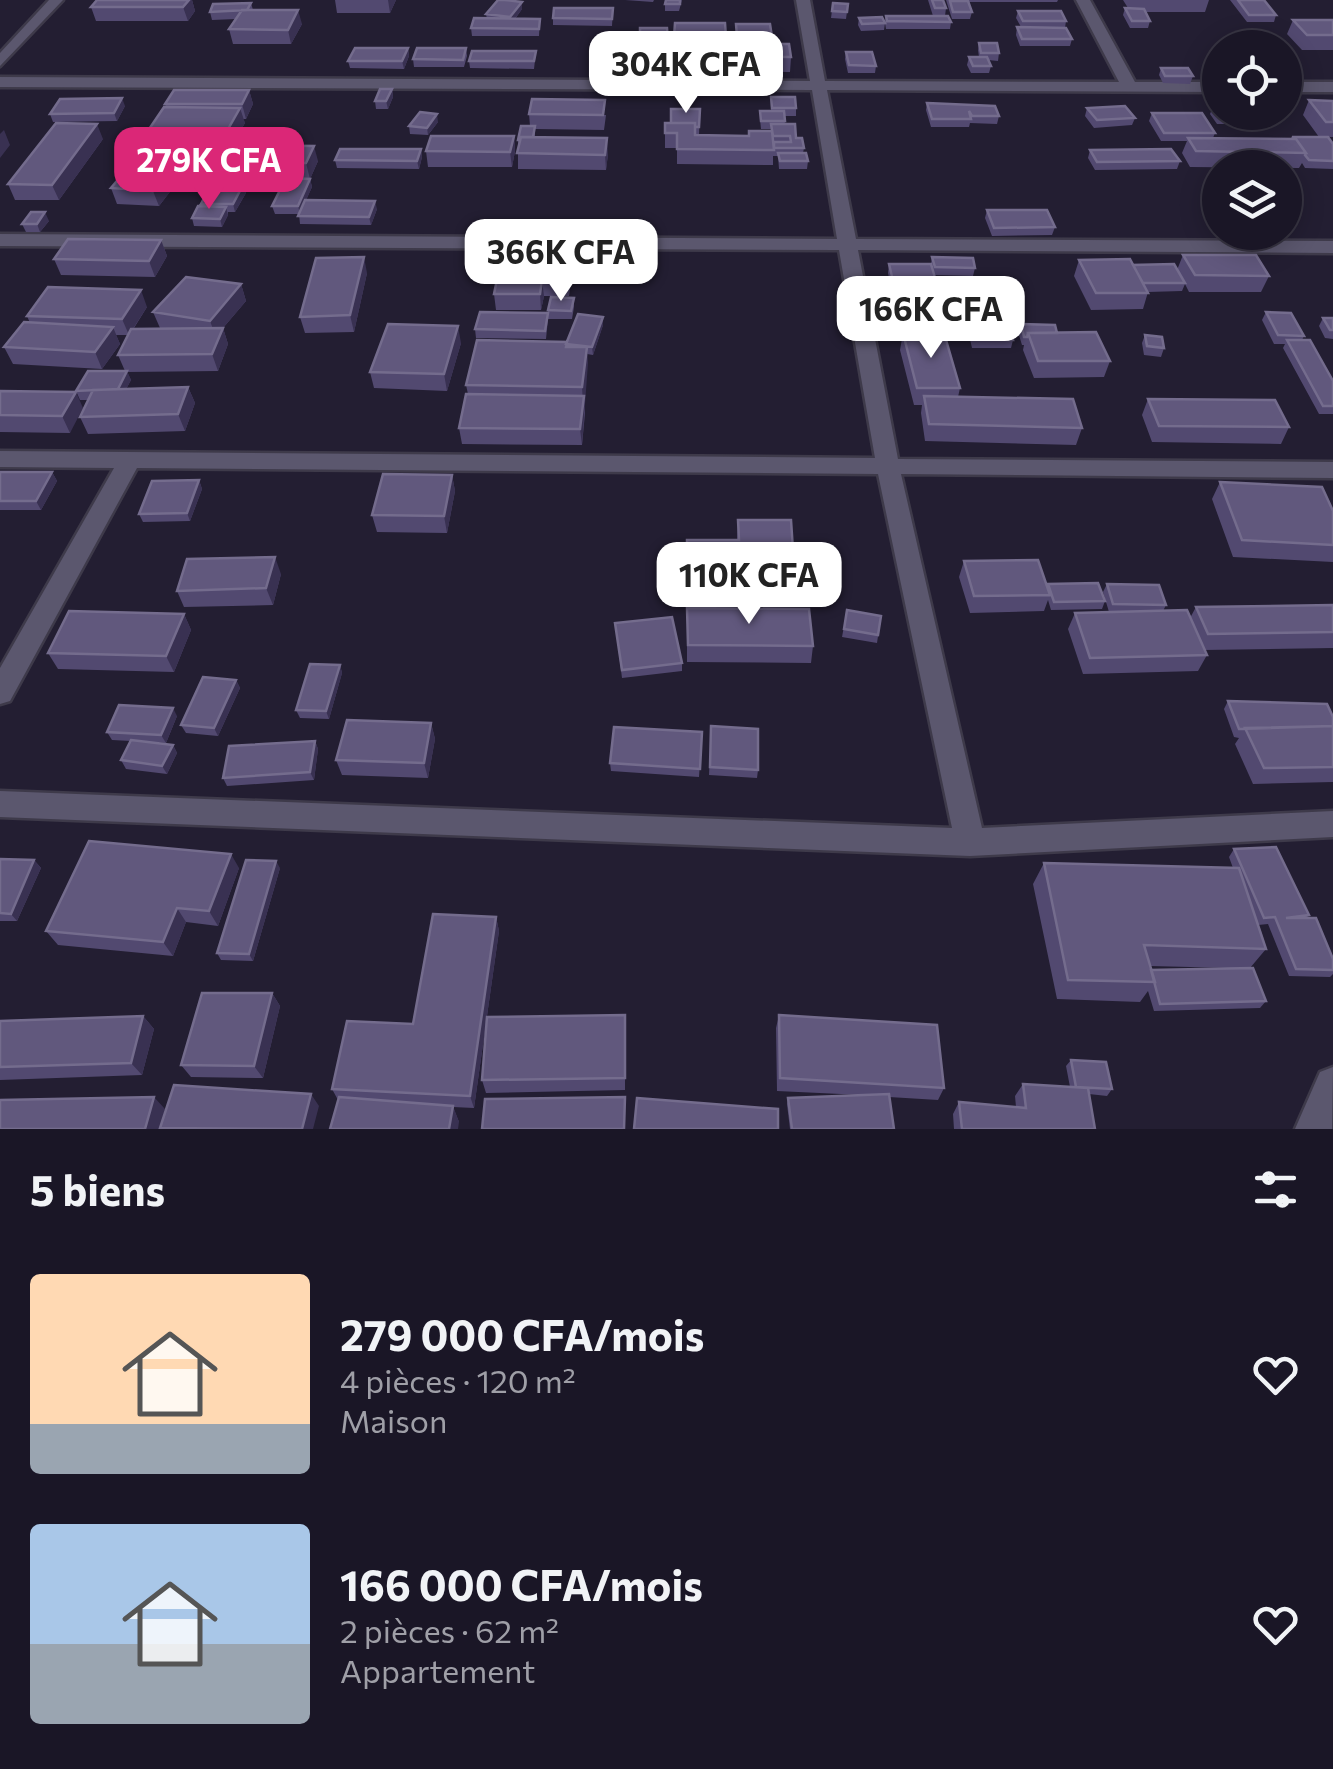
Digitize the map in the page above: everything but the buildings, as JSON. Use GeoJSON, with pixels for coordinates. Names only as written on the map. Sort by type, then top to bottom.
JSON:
{"type":"FeatureCollection","features":[{"type":"Feature","properties":{"kind":"street"},"geometry":{"type":"LineString","coordinates":[[0,62],[56,0]]}},
{"type":"Feature","properties":{"kind":"street"},"geometry":{"type":"LineString","coordinates":[[803,0],[888,466],[970,842]]}},
{"type":"Feature","properties":{"kind":"street"},"geometry":{"type":"LineString","coordinates":[[1083,0],[1129,86]]}},
{"type":"Feature","properties":{"kind":"street"},"geometry":{"type":"LineString","coordinates":[[0,82],[1202,87]]}},
{"type":"Feature","properties":{"kind":"street"},"geometry":{"type":"LineString","coordinates":[[1302,87],[1333,87]]}},
{"type":"Feature","properties":{"kind":"street"},"geometry":{"type":"LineString","coordinates":[[0,240],[1333,247]]}},
{"type":"Feature","properties":{"kind":"street"},"geometry":{"type":"LineString","coordinates":[[0,459],[1333,470]]}},
{"type":"Feature","properties":{"kind":"street"},"geometry":{"type":"LineString","coordinates":[[0,693],[129,461]]}},
{"type":"Feature","properties":{"kind":"street"},"geometry":{"type":"LineString","coordinates":[[0,804],[970,842],[1333,824]]}},
{"type":"Feature","properties":{"kind":"street"},"geometry":{"type":"LineString","coordinates":[[1313,1129],[1333,1085]]}}]}
